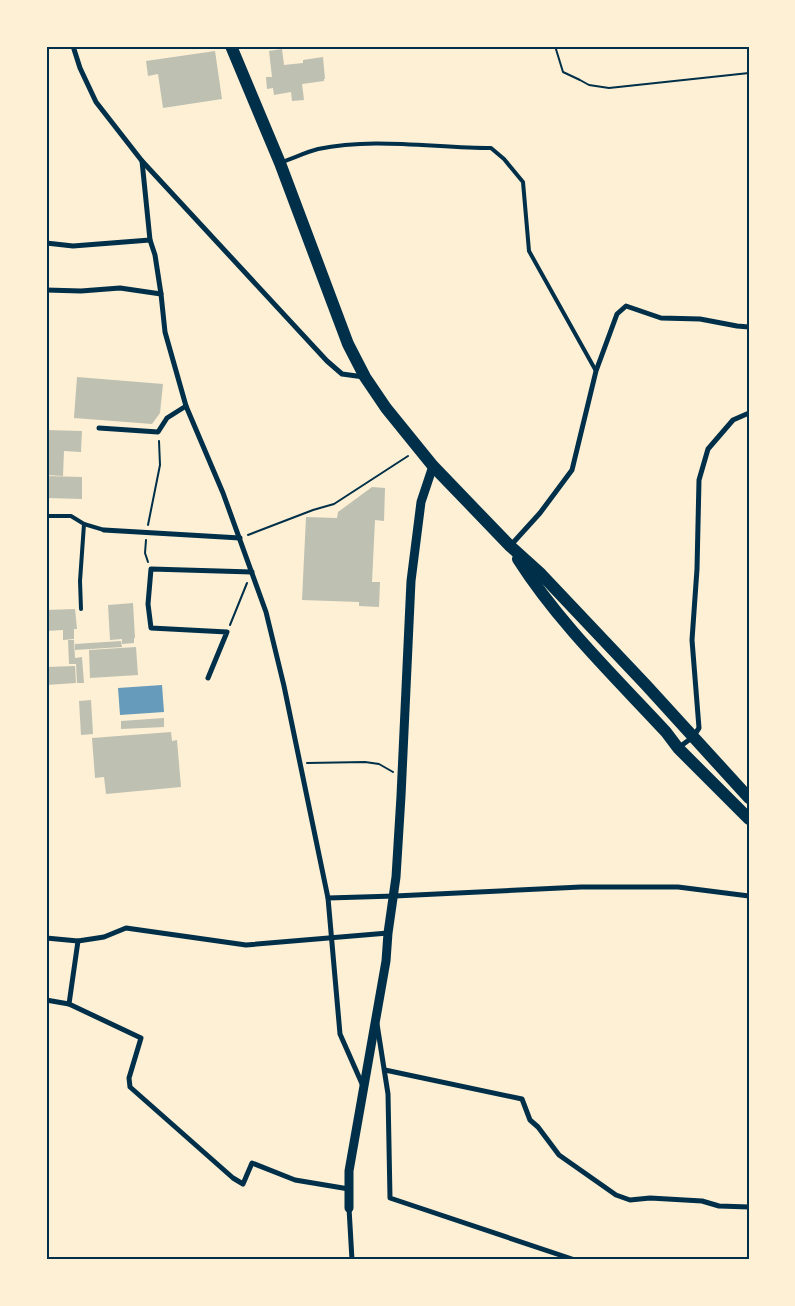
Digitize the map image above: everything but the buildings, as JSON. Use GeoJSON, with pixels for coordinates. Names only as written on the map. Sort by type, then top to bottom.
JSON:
{"type":"FeatureCollection","features":[{"type":"Feature","properties":{"kind":"highway"},"geometry":{"type":"LineString","coordinates":[[233,46],[280,163],[348,344],[365,377],[386,408],[433,466],[510,546],[541,574],[749,798]]}},
{"type":"Feature","properties":{"kind":"highway"},"geometry":{"type":"LineString","coordinates":[[510,546],[532,580],[578,636],[666,732],[678,748],[749,819]]}},
{"type":"Feature","properties":{"kind":"street"},"geometry":{"type":"LineString","coordinates":[[73,46],[80,68],[96,102],[142,161],[327,361],[342,374],[365,377]]}},
{"type":"Feature","properties":{"kind":"street"},"geometry":{"type":"LineString","coordinates":[[142,161],[150,240],[155,255],[162,294],[165,332],[186,406],[223,494],[266,612],[284,686],[328,898],[340,1034],[364,1089]]}},
{"type":"Feature","properties":{"kind":"street"},"geometry":{"type":"LineString","coordinates":[[46,243],[73,246],[150,240]]}},
{"type":"Feature","properties":{"kind":"street"},"geometry":{"type":"LineString","coordinates":[[46,290],[81,291],[120,288],[162,294]]}},
{"type":"Feature","properties":{"kind":"street"},"geometry":{"type":"LineString","coordinates":[[510,546],[540,513],[572,470],[596,371],[617,314],[626,306],[661,318],[700,320],[749,327]]}},
{"type":"Feature","properties":{"kind":"street"},"geometry":{"type":"LineString","coordinates":[[99,428],[158,432],[166,418],[186,406]]}},
{"type":"Feature","properties":{"kind":"street"},"geometry":{"type":"LineString","coordinates":[[678,748],[694,737],[699,728],[692,640],[697,569],[699,480],[708,449],[733,420],[749,413]]}},
{"type":"Feature","properties":{"kind":"street"},"geometry":{"type":"LineString","coordinates":[[352,1260],[349,1172],[386,961],[394,896],[402,777],[411,581],[421,502],[433,466]]}},
{"type":"Feature","properties":{"kind":"street"},"geometry":{"type":"LineString","coordinates":[[104,530],[240,538]]}},
{"type":"Feature","properties":{"kind":"street"},"geometry":{"type":"LineString","coordinates":[[208,678],[227,632],[151,628],[148,604],[151,569],[252,572]]}},
{"type":"Feature","properties":{"kind":"street"},"geometry":{"type":"LineString","coordinates":[[328,898],[581,887],[678,887],[749,896]]}},
{"type":"Feature","properties":{"kind":"street"},"geometry":{"type":"LineString","coordinates":[[46,938],[78,941],[104,937],[126,928],[246,945],[388,933]]}},
{"type":"Feature","properties":{"kind":"street"},"geometry":{"type":"LineString","coordinates":[[69,1004],[78,941]]}},
{"type":"Feature","properties":{"kind":"street"},"geometry":{"type":"LineString","coordinates":[[46,1000],[69,1004],[141,1038],[129,1078],[130,1087],[233,1178],[243,1184],[252,1163],[295,1180],[349,1189]]}},
{"type":"Feature","properties":{"kind":"street"},"geometry":{"type":"LineString","coordinates":[[376,1019],[388,1094],[390,1198],[575,1260]]}},
{"type":"Feature","properties":{"kind":"street"},"geometry":{"type":"LineString","coordinates":[[385,1070],[522,1099],[530,1120],[538,1127],[559,1155],[616,1195],[630,1200],[650,1198],[702,1201],[719,1206],[749,1207]]}},
{"type":"Feature","properties":{"kind":"lane"},"geometry":{"type":"LineString","coordinates":[[280,163],[318,149],[357,144],[408,144],[491,148],[504,159],[523,182],[529,251],[596,371]]}},
{"type":"Feature","properties":{"kind":"lane"},"geometry":{"type":"LineString","coordinates":[[46,516],[71,516],[84,524],[104,530]]}},
{"type":"Feature","properties":{"kind":"lane"},"geometry":{"type":"LineString","coordinates":[[81,609],[80,581],[84,524]]}},
{"type":"Feature","properties":{"kind":"path"},"geometry":{"type":"LineString","coordinates":[[555,46],[563,72],[589,85],[609,88],[749,73]]}},
{"type":"Feature","properties":{"kind":"path"},"geometry":{"type":"LineString","coordinates":[[151,569],[145,553],[160,465],[158,432]]}},
{"type":"Feature","properties":{"kind":"path"},"geometry":{"type":"LineString","coordinates":[[240,538],[313,510],[334,504],[418,449]]}},
{"type":"Feature","properties":{"kind":"path"},"geometry":{"type":"LineString","coordinates":[[227,632],[252,572]]}},
{"type":"Feature","properties":{"kind":"path"},"geometry":{"type":"LineString","coordinates":[[300,763],[365,762],[379,764],[402,777]]}},
{"type":"Feature","properties":{"kind":"water"},"geometry":{"type":"Polygon","coordinates":[[[162,685],[164,712],[120,715],[118,688],[162,685]]]}}]}
